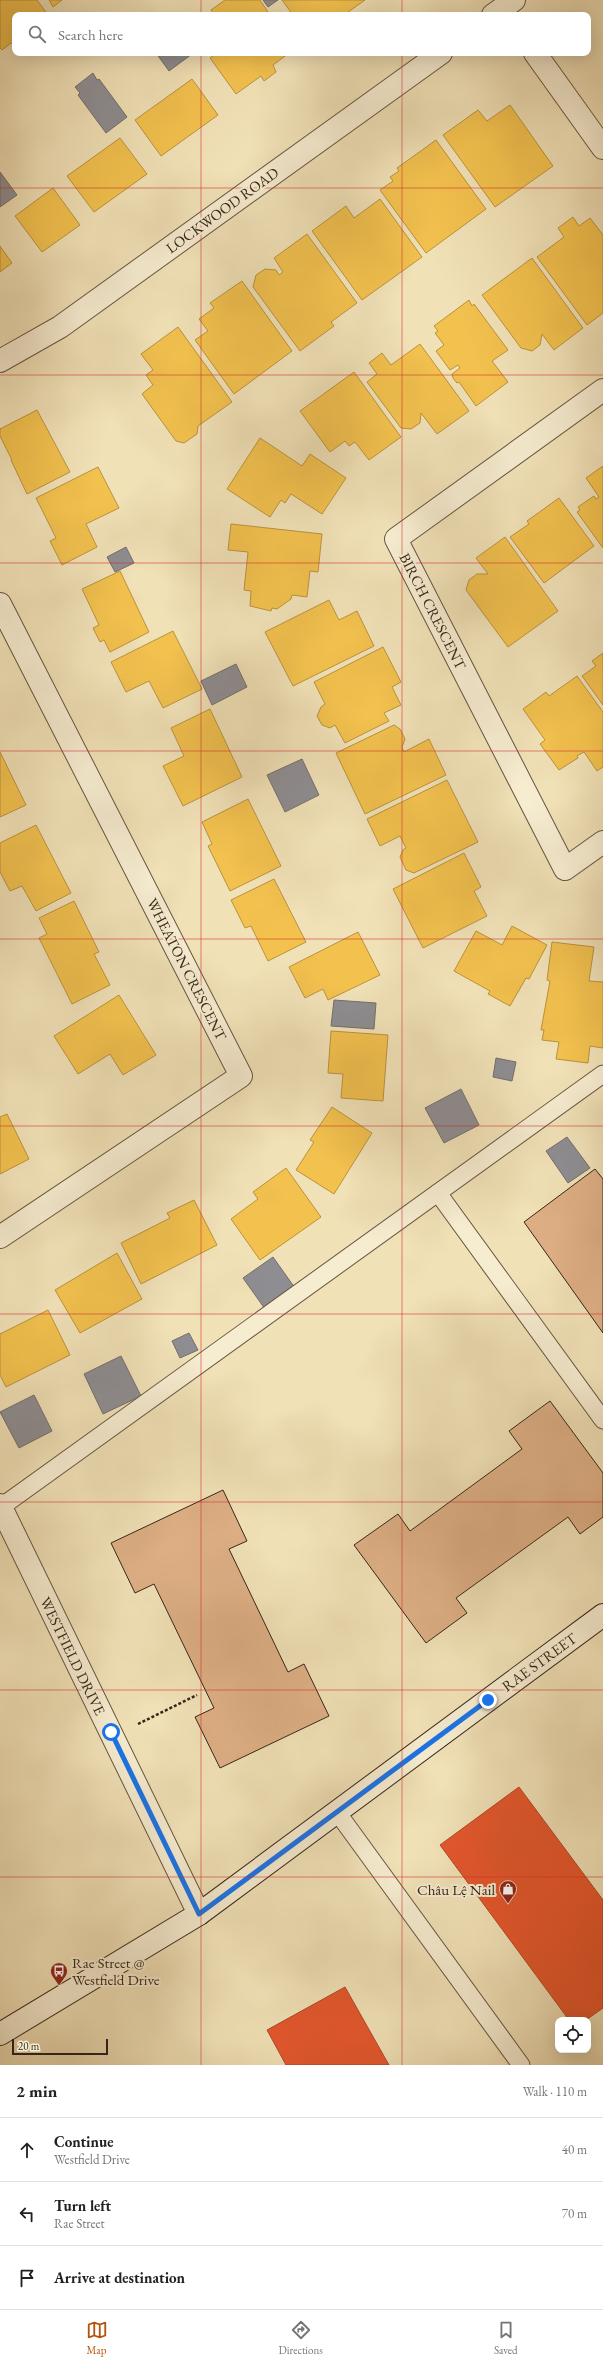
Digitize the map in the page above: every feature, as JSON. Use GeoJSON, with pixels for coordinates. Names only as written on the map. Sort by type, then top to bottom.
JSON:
{"type":"FeatureCollection","features":[{"type":"Feature","properties":{"kind":"street","name":"LOCKWOOD ROAD"},"geometry":{"type":"LineString","coordinates":[[0,361],[60,327],[437,56]]}},
{"type":"Feature","properties":{"kind":"street"},"geometry":{"type":"LineString","coordinates":[[537,56],[603,148]]}},
{"type":"Feature","properties":{"kind":"street","name":"BIRCH CRESCENT"},"geometry":{"type":"LineString","coordinates":[[603,390],[396,539],[566,869],[603,842]]}},
{"type":"Feature","properties":{"kind":"street","name":"WHEATON CRESCENT"},"geometry":{"type":"LineString","coordinates":[[0,604],[241,1076],[0,1237]]}},
{"type":"Feature","properties":{"kind":"street","name":"WESTFIELD DRIVE"},"geometry":{"type":"LineString","coordinates":[[0,1506],[199,1914]]}},
{"type":"Feature","properties":{"kind":"street","name":"RAE STREET"},"geometry":{"type":"LineString","coordinates":[[0,2034],[199,1914],[603,1615]]}},
{"type":"Feature","properties":{"kind":"lane"},"geometry":{"type":"LineString","coordinates":[[0,1506],[603,1074]]}},
{"type":"Feature","properties":{"kind":"lane"},"geometry":{"type":"LineString","coordinates":[[438,1193],[603,1420]]}},
{"type":"Feature","properties":{"kind":"lane"},"geometry":{"type":"LineString","coordinates":[[338,1812],[521,2065]]}},
{"type":"Feature","properties":{"kind":"path"},"geometry":{"type":"LineString","coordinates":[[111,1732],[136,1726],[197,1695]]}},
{"type":"Feature","properties":{"kind":"building: Homes"},"geometry":{"type":"Polygon","coordinates":[[[0,0],[37,0],[46,12],[12,12],[12,44],[11,43],[2,50],[0,48],[0,0]]]}},
{"type":"Feature","properties":{"kind":"building: Homes"},"geometry":{"type":"Polygon","coordinates":[[[49,0],[62,0],[53,7],[49,0]]]}},
{"type":"Feature","properties":{"kind":"building: Homes"},"geometry":{"type":"Polygon","coordinates":[[[225,0],[260,0],[268,12],[213,12],[211,10],[225,0]]]}},
{"type":"Feature","properties":{"kind":"building: Homes"},"geometry":{"type":"Polygon","coordinates":[[[282,0],[365,0],[348,12],[291,12],[282,0]]]}},
{"type":"Feature","properties":{"kind":"building: Homes"},"geometry":{"type":"Polygon","coordinates":[[[213,56],[285,56],[273,65],[276,72],[264,81],[261,76],[236,94],[210,58],[213,56]]]}},
{"type":"Feature","properties":{"kind":"building: Homes"},"geometry":{"type":"Polygon","coordinates":[[[192,79],[218,115],[161,156],[135,120],[192,79]]]}},
{"type":"Feature","properties":{"kind":"building: Homes"},"geometry":{"type":"Polygon","coordinates":[[[510,105],[553,166],[495,207],[443,135],[478,110],[487,121],[510,105]]]}},
{"type":"Feature","properties":{"kind":"building: Homes"},"geometry":{"type":"Polygon","coordinates":[[[120,138],[147,174],[94,212],[67,176],[120,138]]]}},
{"type":"Feature","properties":{"kind":"building: Homes"},"geometry":{"type":"Polygon","coordinates":[[[436,140],[486,209],[426,253],[380,190],[393,181],[390,177],[399,171],[397,168],[436,140]]]}},
{"type":"Feature","properties":{"kind":"building: Homes"},"geometry":{"type":"Polygon","coordinates":[[[53,188],[80,225],[42,252],[15,216],[53,188]]]}},
{"type":"Feature","properties":{"kind":"building: Homes"},"geometry":{"type":"Polygon","coordinates":[[[380,199],[422,257],[362,300],[312,231],[346,206],[354,218],[380,199]]]}},
{"type":"Feature","properties":{"kind":"building: Homes"},"geometry":{"type":"Polygon","coordinates":[[[573,217],[579,226],[590,218],[603,235],[603,313],[587,325],[537,257],[564,237],[558,228],[573,217]]]}},
{"type":"Feature","properties":{"kind":"building: Homes"},"geometry":{"type":"Polygon","coordinates":[[[307,234],[357,303],[331,322],[334,326],[300,351],[253,287],[256,275],[265,269],[276,270],[279,275],[283,272],[274,258],[307,234]]]}},
{"type":"Feature","properties":{"kind":"building: Homes"},"geometry":{"type":"Polygon","coordinates":[[[0,246],[12,263],[0,272],[0,246]]]}},
{"type":"Feature","properties":{"kind":"building: Homes"},"geometry":{"type":"Polygon","coordinates":[[[532,258],[583,328],[554,350],[542,334],[540,345],[532,351],[521,348],[482,295],[532,258]]]}},
{"type":"Feature","properties":{"kind":"building: Homes"},"geometry":{"type":"Polygon","coordinates":[[[242,281],[292,351],[234,394],[195,340],[208,331],[199,319],[214,308],[210,303],[242,281]]]}},
{"type":"Feature","properties":{"kind":"building: Homes"},"geometry":{"type":"Polygon","coordinates":[[[469,300],[472,306],[474,304],[508,350],[492,361],[508,382],[476,406],[459,382],[457,383],[453,378],[452,374],[460,368],[458,365],[450,370],[436,351],[444,345],[435,333],[438,331],[434,326],[469,300]]]}},
{"type":"Feature","properties":{"kind":"building: Homes"},"geometry":{"type":"Polygon","coordinates":[[[178,327],[232,402],[198,426],[197,434],[184,443],[176,441],[142,394],[153,385],[146,375],[153,370],[141,354],[178,327]]]}},
{"type":"Feature","properties":{"kind":"building: Homes"},"geometry":{"type":"Polygon","coordinates":[[[420,344],[469,411],[437,434],[421,413],[420,423],[411,429],[401,428],[367,382],[377,374],[369,363],[382,353],[391,365],[420,344]]]}},
{"type":"Feature","properties":{"kind":"building: Homes"},"geometry":{"type":"Polygon","coordinates":[[[354,372],[401,437],[369,460],[355,442],[349,446],[345,441],[330,452],[300,411],[354,372]]]}},
{"type":"Feature","properties":{"kind":"building: Homes"},"geometry":{"type":"Polygon","coordinates":[[[37,410],[70,472],[27,494],[0,436],[0,429],[37,410]]]}},
{"type":"Feature","properties":{"kind":"building: Homes"},"geometry":{"type":"Polygon","coordinates":[[[260,438],[302,466],[310,454],[346,478],[322,514],[291,494],[285,503],[281,500],[270,517],[227,489],[260,438]]]}},
{"type":"Feature","properties":{"kind":"building: Homes"},"geometry":{"type":"Polygon","coordinates":[[[603,466],[603,548],[577,512],[580,510],[578,507],[594,496],[596,499],[599,497],[586,478],[603,466]]]}},
{"type":"Feature","properties":{"kind":"building: Homes"},"geometry":{"type":"Polygon","coordinates":[[[98,467],[119,508],[86,524],[97,547],[62,565],[50,541],[56,538],[36,498],[98,467]]]}},
{"type":"Feature","properties":{"kind":"building: Homes"},"geometry":{"type":"Polygon","coordinates":[[[559,498],[594,546],[544,583],[510,537],[529,524],[527,521],[559,498]]]}},
{"type":"Feature","properties":{"kind":"building: Homes"},"geometry":{"type":"Polygon","coordinates":[[[231,524],[322,534],[318,572],[310,571],[307,597],[292,595],[291,599],[277,609],[272,608],[271,611],[250,606],[251,591],[244,590],[248,552],[228,550],[231,524]]]}},
{"type":"Feature","properties":{"kind":"building: Homes"},"geometry":{"type":"Polygon","coordinates":[[[505,537],[558,611],[508,647],[466,590],[469,580],[477,574],[488,574],[476,558],[505,537]]]}},
{"type":"Feature","properties":{"kind":"building: Homes"},"geometry":{"type":"Polygon","coordinates":[[[120,571],[149,632],[110,652],[104,640],[100,642],[93,628],[99,625],[82,589],[120,571]]]}},
{"type":"Feature","properties":{"kind":"building: Homes"},"geometry":{"type":"Polygon","coordinates":[[[329,600],[339,620],[357,611],[374,646],[293,686],[265,632],[329,600]]]}},
{"type":"Feature","properties":{"kind":"building: Homes"},"geometry":{"type":"Polygon","coordinates":[[[173,631],[202,689],[163,708],[149,681],[126,692],[111,662],[173,631]]]}},
{"type":"Feature","properties":{"kind":"building: Homes"},"geometry":{"type":"Polygon","coordinates":[[[383,647],[401,682],[392,687],[401,705],[384,713],[389,721],[345,743],[335,725],[330,728],[322,725],[317,716],[321,707],[325,704],[314,682],[383,647]]]}},
{"type":"Feature","properties":{"kind":"building: Homes"},"geometry":{"type":"Polygon","coordinates":[[[603,653],[603,705],[582,676],[596,666],[592,661],[603,653]]]}},
{"type":"Feature","properties":{"kind":"building: Homes"},"geometry":{"type":"Polygon","coordinates":[[[577,676],[603,712],[603,767],[597,771],[584,752],[577,756],[578,758],[559,770],[540,744],[545,740],[523,709],[546,692],[549,696],[577,676]]]}},
{"type":"Feature","properties":{"kind":"building: Homes"},"geometry":{"type":"Polygon","coordinates":[[[210,709],[242,777],[183,806],[163,766],[184,756],[171,728],[210,709]]]}},
{"type":"Feature","properties":{"kind":"building: Homes"},"geometry":{"type":"Polygon","coordinates":[[[394,725],[400,729],[405,739],[402,747],[404,752],[429,739],[446,775],[365,814],[336,753],[394,725]]]}},
{"type":"Feature","properties":{"kind":"building: Homes"},"geometry":{"type":"Polygon","coordinates":[[[0,752],[26,805],[0,817],[0,752]]]}},
{"type":"Feature","properties":{"kind":"building: Homes"},"geometry":{"type":"Polygon","coordinates":[[[447,780],[478,842],[414,873],[406,870],[400,857],[403,850],[406,848],[400,836],[380,846],[367,819],[447,780]]]}},
{"type":"Feature","properties":{"kind":"building: Homes"},"geometry":{"type":"Polygon","coordinates":[[[248,799],[281,866],[230,891],[208,846],[212,844],[202,822],[248,799]]]}},
{"type":"Feature","properties":{"kind":"building: Homes"},"geometry":{"type":"Polygon","coordinates":[[[36,825],[71,893],[36,911],[22,886],[10,891],[0,872],[0,843],[36,825]]]}},
{"type":"Feature","properties":{"kind":"building: Homes"},"geometry":{"type":"Polygon","coordinates":[[[464,853],[481,887],[474,891],[487,916],[423,948],[393,889],[464,853]]]}},
{"type":"Feature","properties":{"kind":"building: Homes"},"geometry":{"type":"Polygon","coordinates":[[[274,879],[306,942],[268,961],[251,926],[245,928],[231,900],[274,879]]]}},
{"type":"Feature","properties":{"kind":"building: Homes"},"geometry":{"type":"Polygon","coordinates":[[[74,901],[99,952],[94,954],[110,985],[72,1004],[39,938],[47,934],[39,918],[74,901]]]}},
{"type":"Feature","properties":{"kind":"building: Homes"},"geometry":{"type":"Polygon","coordinates":[[[512,926],[547,945],[529,979],[526,978],[510,1006],[488,994],[490,991],[454,971],[476,931],[502,945],[512,926]]]}},
{"type":"Feature","properties":{"kind":"building: Homes"},"geometry":{"type":"Polygon","coordinates":[[[358,932],[380,975],[328,1000],[323,989],[305,998],[289,967],[358,932]]]}},
{"type":"Feature","properties":{"kind":"building: Homes"},"geometry":{"type":"Polygon","coordinates":[[[552,942],[594,947],[589,981],[603,982],[603,1048],[590,1046],[588,1063],[556,1059],[559,1042],[542,1040],[544,1030],[541,1030],[550,981],[547,980],[552,942]]]}},
{"type":"Feature","properties":{"kind":"building: Homes"},"geometry":{"type":"Polygon","coordinates":[[[119,995],[156,1055],[123,1075],[110,1054],[78,1074],[54,1036],[119,995]]]}},
{"type":"Feature","properties":{"kind":"building: Homes"},"geometry":{"type":"Polygon","coordinates":[[[331,1031],[388,1035],[383,1101],[341,1098],[343,1074],[328,1073],[331,1031]]]}},
{"type":"Feature","properties":{"kind":"building: Homes"},"geometry":{"type":"Polygon","coordinates":[[[332,1107],[372,1133],[334,1194],[296,1170],[314,1142],[310,1140],[332,1107]]]}},
{"type":"Feature","properties":{"kind":"building: Homes"},"geometry":{"type":"Polygon","coordinates":[[[7,1114],[29,1159],[0,1174],[0,1117],[7,1114]]]}},
{"type":"Feature","properties":{"kind":"building: Homes"},"geometry":{"type":"Polygon","coordinates":[[[286,1168],[321,1217],[260,1260],[231,1219],[258,1199],[253,1192],[286,1168]]]}},
{"type":"Feature","properties":{"kind":"building: Homes"},"geometry":{"type":"Polygon","coordinates":[[[194,1200],[217,1245],[141,1284],[121,1243],[170,1218],[167,1213],[194,1200]]]}},
{"type":"Feature","properties":{"kind":"building: Homes"},"geometry":{"type":"Polygon","coordinates":[[[117,1253],[142,1299],[80,1333],[55,1290],[117,1253]]]}},
{"type":"Feature","properties":{"kind":"building: Homes"},"geometry":{"type":"Polygon","coordinates":[[[48,1310],[70,1355],[6,1387],[0,1375],[0,1334],[48,1310]]]}},
{"type":"Feature","properties":{"kind":"building: Shops"},"geometry":{"type":"Polygon","coordinates":[[[519,1787],[603,1900],[603,2008],[590,2017],[567,2017],[440,1845],[519,1787]]]}},
{"type":"Feature","properties":{"kind":"building: Shops"},"geometry":{"type":"Polygon","coordinates":[[[345,1987],[389,2065],[286,2065],[267,2030],[345,1987]]]}},
{"type":"Feature","properties":{"kind":"building: Industry"},"geometry":{"type":"Polygon","coordinates":[[[263,0],[278,0],[268,7],[263,0]]]}},
{"type":"Feature","properties":{"kind":"building: Industry"},"geometry":{"type":"Polygon","coordinates":[[[158,56],[189,56],[169,71],[158,56]]]}},
{"type":"Feature","properties":{"kind":"building: Industry"},"geometry":{"type":"Polygon","coordinates":[[[93,73],[127,117],[106,133],[78,95],[80,93],[75,87],[93,73]]]}},
{"type":"Feature","properties":{"kind":"building: Industry"},"geometry":{"type":"Polygon","coordinates":[[[0,172],[17,195],[0,207],[0,172]]]}},
{"type":"Feature","properties":{"kind":"building: Industry"},"geometry":{"type":"Polygon","coordinates":[[[126,547],[134,563],[115,572],[107,557],[126,547]]]}},
{"type":"Feature","properties":{"kind":"building: Industry"},"geometry":{"type":"Polygon","coordinates":[[[236,664],[247,687],[212,705],[201,681],[236,664]]]}},
{"type":"Feature","properties":{"kind":"building: Industry"},"geometry":{"type":"Polygon","coordinates":[[[302,759],[319,795],[285,812],[267,775],[302,759]]]}},
{"type":"Feature","properties":{"kind":"building: Industry"},"geometry":{"type":"Polygon","coordinates":[[[334,1000],[376,1003],[374,1029],[331,1026],[334,1000]]]}},
{"type":"Feature","properties":{"kind":"building: Industry"},"geometry":{"type":"Polygon","coordinates":[[[496,1058],[516,1062],[512,1081],[493,1077],[496,1058]]]}},
{"type":"Feature","properties":{"kind":"building: Industry"},"geometry":{"type":"Polygon","coordinates":[[[461,1089],[479,1125],[444,1143],[425,1108],[461,1089]]]}},
{"type":"Feature","properties":{"kind":"building: Industry"},"geometry":{"type":"Polygon","coordinates":[[[567,1137],[590,1168],[568,1183],[546,1151],[567,1137]]]}},
{"type":"Feature","properties":{"kind":"building: Industry"},"geometry":{"type":"Polygon","coordinates":[[[273,1257],[295,1288],[265,1309],[243,1278],[273,1257]]]}},
{"type":"Feature","properties":{"kind":"building: Industry"},"geometry":{"type":"Polygon","coordinates":[[[189,1333],[198,1350],[180,1358],[172,1341],[189,1333]]]}},
{"type":"Feature","properties":{"kind":"building: Industry"},"geometry":{"type":"Polygon","coordinates":[[[121,1356],[141,1396],[103,1414],[84,1374],[121,1356]]]}},
{"type":"Feature","properties":{"kind":"building: Industry"},"geometry":{"type":"Polygon","coordinates":[[[34,1395],[52,1431],[19,1448],[0,1412],[34,1395]]]}},
{"type":"Feature","properties":{"kind":"building: Other"},"geometry":{"type":"Polygon","coordinates":[[[595,1169],[603,1179],[603,1333],[524,1222],[595,1169]]]}},
{"type":"Feature","properties":{"kind":"building: Other"},"geometry":{"type":"Polygon","coordinates":[[[550,1401],[603,1473],[603,1517],[580,1534],[568,1517],[456,1598],[467,1613],[426,1643],[354,1545],[398,1514],[410,1531],[522,1449],[509,1431],[550,1401]]]}},
{"type":"Feature","properties":{"kind":"building: Other"},"geometry":{"type":"Polygon","coordinates":[[[223,1490],[247,1541],[229,1549],[288,1672],[304,1664],[329,1716],[220,1768],[195,1717],[214,1708],[154,1584],[135,1593],[111,1543],[223,1490]]]}},
{"type":"Feature","properties":{"kind":"place","name":"Châu Lệ Nail"},"geometry":{"type":"Point","coordinates":[508,1904]}},
{"type":"Feature","properties":{"kind":"place","name":"Rae Street @ Westfield Drive"},"geometry":{"type":"Point","coordinates":[59,1986]}},
{"type":"Feature","properties":{"kind":"route"},"geometry":{"type":"LineString","coordinates":[[111,1732],[199,1914],[488,1700]]}}]}
